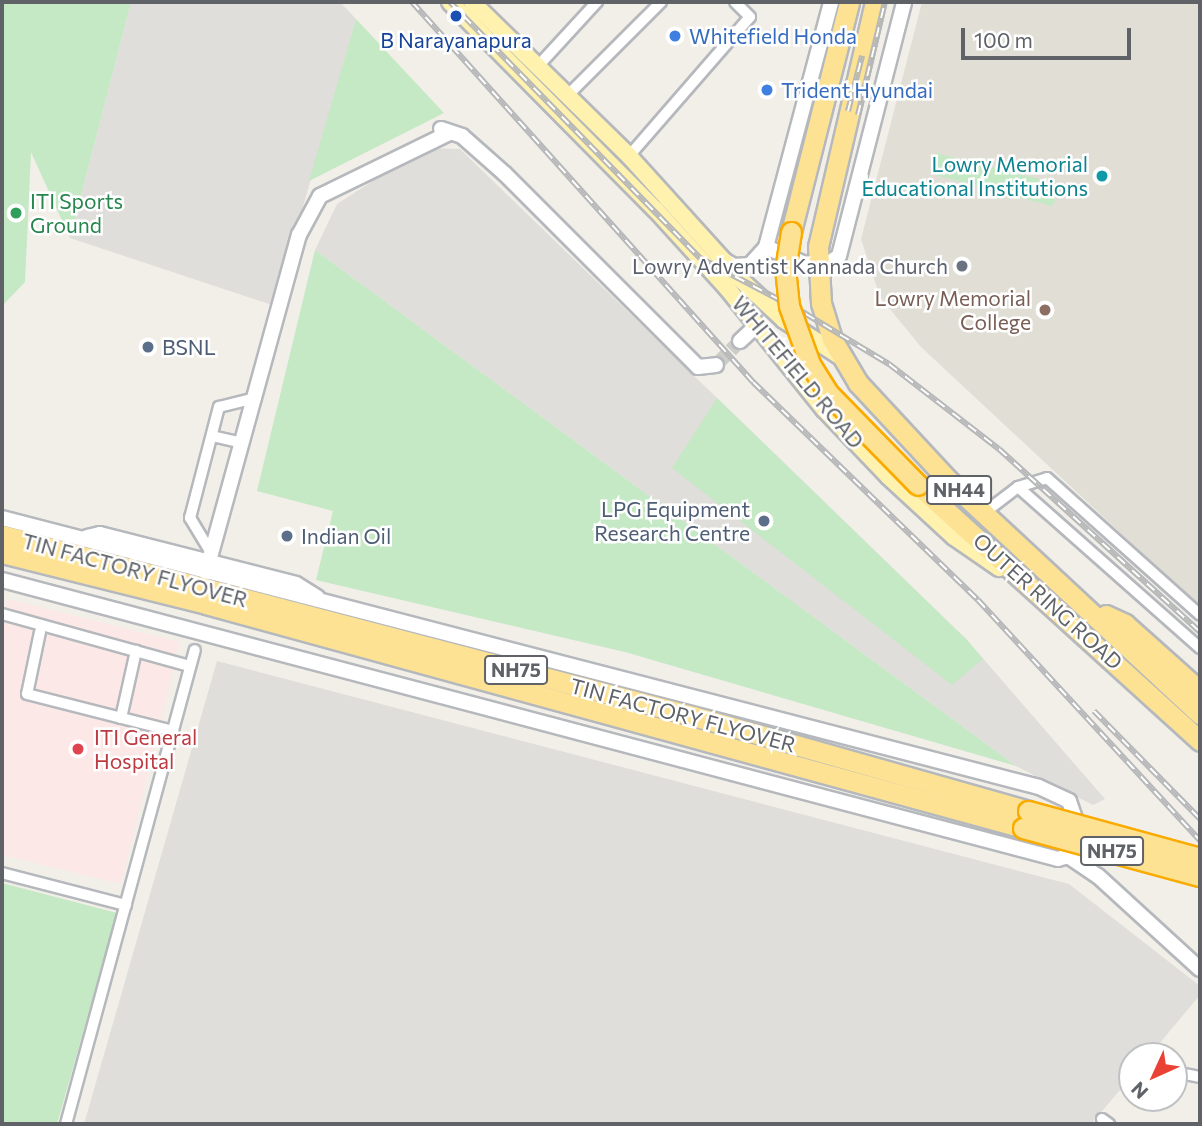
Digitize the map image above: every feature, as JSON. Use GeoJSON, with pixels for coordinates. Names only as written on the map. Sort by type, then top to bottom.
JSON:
{"type":"FeatureCollection","features":[{"type":"Feature","properties":{"kind":"highway","name":"OUTER RING ROAD"},"geometry":{"type":"LineString","coordinates":[[849,2],[791,232],[785,268],[794,329],[829,394],[918,485],[1200,741]]}},
{"type":"Feature","properties":{"kind":"highway","name":"OUTER RING ROAD"},"geometry":{"type":"LineString","coordinates":[[875,2],[824,211],[819,270],[821,303],[841,357],[882,411],[984,513],[1092,609],[1200,714]]}},
{"type":"Feature","properties":{"kind":"highway","name":"TIN FACTORY FLYOVER"},"geometry":{"type":"LineString","coordinates":[[2,535],[692,716],[1200,876]]}},
{"type":"Feature","properties":{"kind":"highway","name":"TIN FACTORY FLYOVER"},"geometry":{"type":"LineString","coordinates":[[2,553],[206,604],[532,697],[1026,819],[1200,858]]}},
{"type":"Feature","properties":{"kind":"highway","name":"OUTER RING ROAD"},"geometry":{"type":"LineString","coordinates":[[1092,609],[1125,624],[1200,691]]}},
{"type":"Feature","properties":{"kind":"main road","name":"WHITEFIELD ROAD"},"geometry":{"type":"LineString","coordinates":[[450,2],[600,151],[727,288],[824,409],[888,477],[954,537],[1048,602]]}},
{"type":"Feature","properties":{"kind":"main road","name":"WHITEFIELD ROAD"},"geometry":{"type":"LineString","coordinates":[[481,5],[629,156],[719,257],[784,320],[841,357]]}},
{"type":"Feature","properties":{"kind":"street"},"geometry":{"type":"LineString","coordinates":[[540,65],[597,2]]}},
{"type":"Feature","properties":{"kind":"street"},"geometry":{"type":"LineString","coordinates":[[568,96],[661,2]]}},
{"type":"Feature","properties":{"kind":"street"},"geometry":{"type":"LineString","coordinates":[[629,156],[750,17],[735,2]]}},
{"type":"Feature","properties":{"kind":"street"},"geometry":{"type":"LineString","coordinates":[[719,257],[742,267],[757,260],[766,247],[831,2]]}},
{"type":"Feature","properties":{"kind":"street"},"geometry":{"type":"LineString","coordinates":[[766,247],[819,270],[839,257],[904,2]]}},
{"type":"Feature","properties":{"kind":"street"},"geometry":{"type":"LineString","coordinates":[[208,562],[256,398],[299,234],[320,196],[449,133],[463,136],[698,367],[715,367],[699,372],[499,180],[496,171]]}},
{"type":"Feature","properties":{"kind":"street"},"geometry":{"type":"LineString","coordinates":[[740,341],[756,326]]}},
{"type":"Feature","properties":{"kind":"street"},"geometry":{"type":"LineString","coordinates":[[208,562],[190,519],[219,407],[256,398]]}},
{"type":"Feature","properties":{"kind":"street"},"geometry":{"type":"LineString","coordinates":[[212,436],[243,443]]}},
{"type":"Feature","properties":{"kind":"street"},"geometry":{"type":"LineString","coordinates":[[984,513],[1018,487],[1047,478],[1200,615]]}},
{"type":"Feature","properties":{"kind":"street"},"geometry":{"type":"LineString","coordinates":[[1018,487],[1200,648]]}},
{"type":"Feature","properties":{"kind":"street"},"geometry":{"type":"LineString","coordinates":[[2,518],[87,537],[100,534],[296,584],[317,597],[1054,792],[1075,811],[1080,833],[1068,856],[1058,859],[2,580]]}},
{"type":"Feature","properties":{"kind":"street"},"geometry":{"type":"LineString","coordinates":[[2,614],[190,666]]}},
{"type":"Feature","properties":{"kind":"street"},"geometry":{"type":"LineString","coordinates":[[40,632],[27,694],[173,731]]}},
{"type":"Feature","properties":{"kind":"street"},"geometry":{"type":"LineString","coordinates":[[66,1124],[195,650]]}},
{"type":"Feature","properties":{"kind":"street"},"geometry":{"type":"LineString","coordinates":[[121,718],[136,651]]}},
{"type":"Feature","properties":{"kind":"street"},"geometry":{"type":"LineString","coordinates":[[1068,856],[1098,876],[1200,969]]}},
{"type":"Feature","properties":{"kind":"street"},"geometry":{"type":"LineString","coordinates":[[2,873],[126,905]]}},
{"type":"Feature","properties":{"kind":"shaded area"},"geometry":{"type":"Polygon","coordinates":[[[131,2],[340,2],[356,19],[275,306],[70,238],[131,2]]]}},
{"type":"Feature","properties":{"kind":"shaded area","name":"Lowry Memorial College"},"geometry":{"type":"Polygon","coordinates":[[[922,2],[1200,2],[1200,607],[921,347],[880,297],[861,239],[922,2]]]}},
{"type":"Feature","properties":{"kind":"shaded area","name":"LPG Equipment Research Centre"},"geometry":{"type":"Polygon","coordinates":[[[424,148],[460,149],[967,640],[1105,799],[1093,805],[1016,766],[315,250],[337,204],[424,148]]]}},
{"type":"Feature","properties":{"kind":"shaded area","name":"ITI General Hospital"},"geometry":{"type":"Polygon","coordinates":[[[8,599],[180,642],[121,884],[2,855],[2,626],[8,599]]]}},
{"type":"Feature","properties":{"kind":"shaded area"},"geometry":{"type":"Polygon","coordinates":[[[217,661],[1069,884],[1200,986],[1200,995],[1161,1042],[1118,1042],[1118,1092],[1091,1124],[84,1124],[217,661]]]}},
{"type":"Feature","properties":{"kind":"green space"},"geometry":{"type":"Polygon","coordinates":[[[2,2],[131,2],[70,238],[31,152],[25,282],[2,306],[2,2]]]}},
{"type":"Feature","properties":{"kind":"green space"},"geometry":{"type":"Polygon","coordinates":[[[356,19],[444,113],[309,181],[356,19]]]}},
{"type":"Feature","properties":{"kind":"green space"},"geometry":{"type":"Polygon","coordinates":[[[936,153],[1039,179],[1054,193],[1055,201],[1052,206],[932,174],[936,153]]]}},
{"type":"Feature","properties":{"kind":"green space"},"geometry":{"type":"Polygon","coordinates":[[[315,250],[1016,766],[625,652],[316,580],[333,511],[257,491],[315,250]]]}},
{"type":"Feature","properties":{"kind":"green space"},"geometry":{"type":"Polygon","coordinates":[[[717,398],[967,640],[983,659],[952,685],[672,468],[717,398]]]}},
{"type":"Feature","properties":{"kind":"green space"},"geometry":{"type":"Polygon","coordinates":[[[2,883],[117,913],[57,1124],[2,1124],[2,883]]]}},
{"type":"Feature","properties":{"kind":"tunnel"},"geometry":{"type":"LineString","coordinates":[[716,365],[740,341]]}},
{"type":"Feature","properties":{"kind":"railway"},"geometry":{"type":"LineString","coordinates":[[412,2],[753,382],[978,600],[1200,841]]}},
{"type":"Feature","properties":{"kind":"railway"},"geometry":{"type":"LineString","coordinates":[[450,2],[700,258],[806,314],[889,364],[999,449],[1200,632]]}},
{"type":"Feature","properties":{"kind":"railway"},"geometry":{"type":"LineString","coordinates":[[858,115],[885,2]]}},
{"type":"Feature","properties":{"kind":"railway"},"geometry":{"type":"LineString","coordinates":[[848,111],[862,56]]}},
{"type":"Feature","properties":{"kind":"railway"},"geometry":{"type":"LineString","coordinates":[[1094,711],[1200,819]]}},
{"type":"Feature","properties":{"kind":"place","name":"B Narayanapura"},"geometry":{"type":"Point","coordinates":[456,16]}},
{"type":"Feature","properties":{"kind":"place","name":"Whitefield Honda"},"geometry":{"type":"Point","coordinates":[675,36]}},
{"type":"Feature","properties":{"kind":"place","name":"Trident Hyundai"},"geometry":{"type":"Point","coordinates":[767,90]}},
{"type":"Feature","properties":{"kind":"place","name":"Lowry Memorial Educational Institutions"},"geometry":{"type":"Point","coordinates":[1102,176]}},
{"type":"Feature","properties":{"kind":"place","name":"ITI Sports Ground"},"geometry":{"type":"Point","coordinates":[16,213]}},
{"type":"Feature","properties":{"kind":"place","name":"Lowry Adventist Kannada Church"},"geometry":{"type":"Point","coordinates":[962,266]}},
{"type":"Feature","properties":{"kind":"place","name":"Lowry Memorial College"},"geometry":{"type":"Point","coordinates":[1045,310]}},
{"type":"Feature","properties":{"kind":"place","name":"BSNL"},"geometry":{"type":"Point","coordinates":[148,347]}},
{"type":"Feature","properties":{"kind":"place","name":"LPG Equipment Research Centre"},"geometry":{"type":"Point","coordinates":[764,521]}},
{"type":"Feature","properties":{"kind":"place","name":"Indian Oil"},"geometry":{"type":"Point","coordinates":[287,536]}},
{"type":"Feature","properties":{"kind":"place","name":"ITI General Hospital"},"geometry":{"type":"Point","coordinates":[78,749]}}]}
